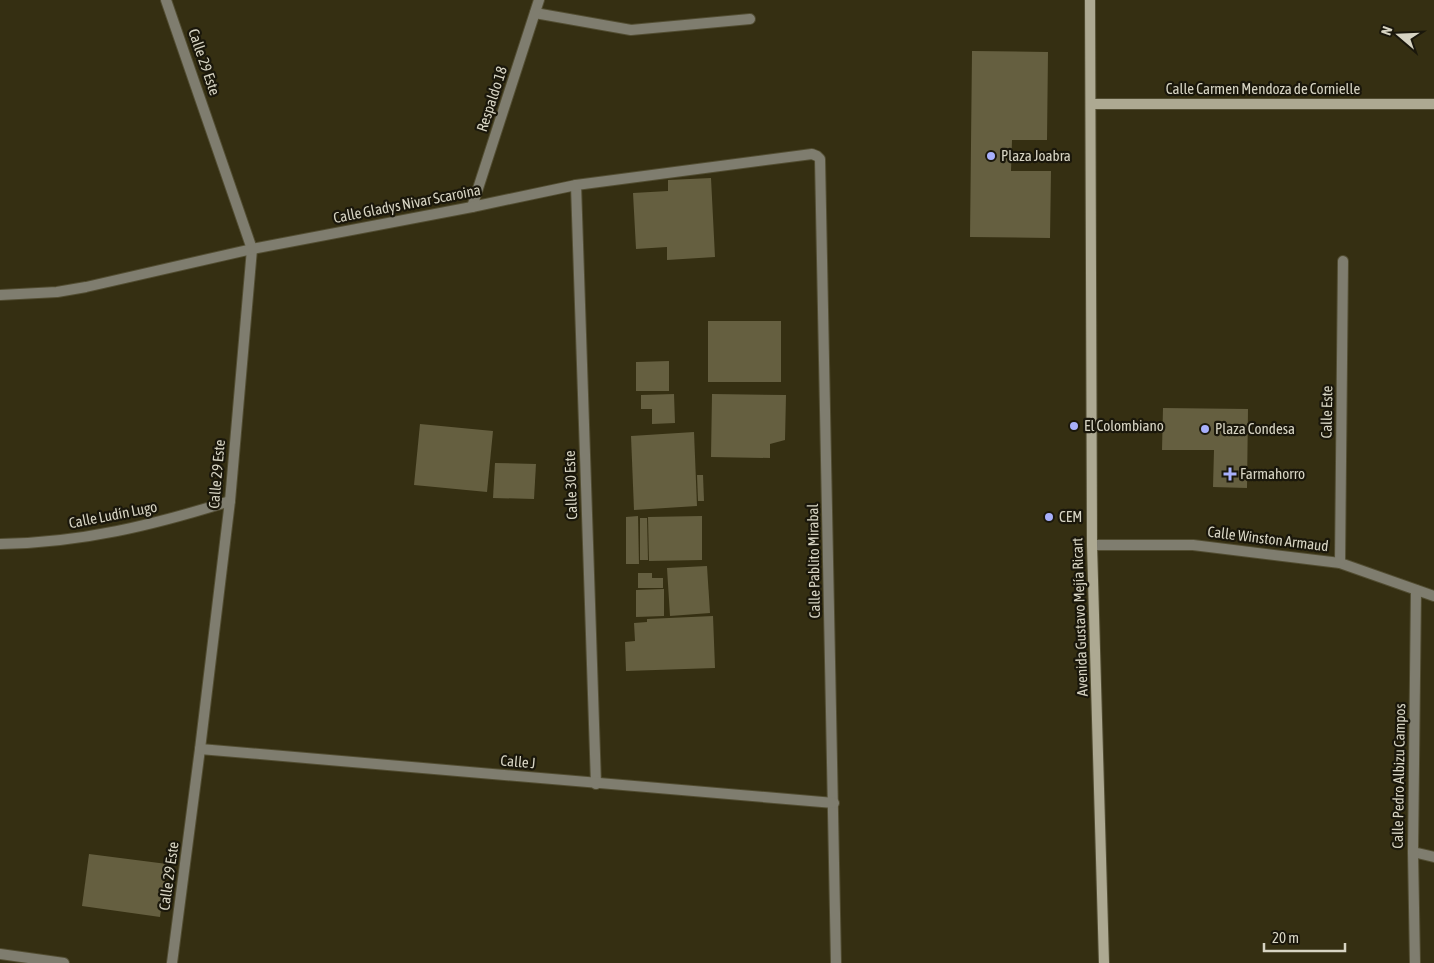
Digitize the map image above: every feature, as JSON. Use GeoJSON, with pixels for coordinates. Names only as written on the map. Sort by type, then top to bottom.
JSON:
{"type":"FeatureCollection","features":[{"type":"Feature","properties":{"kind":"street","name":"Calle 29 Este"},"geometry":{"type":"LineString","coordinates":[[166,0],[252,249],[230,501],[172,963]]}},
{"type":"Feature","properties":{"kind":"street","name":"Respaldo 18"},"geometry":{"type":"LineString","coordinates":[[472,208],[539,0]]}},
{"type":"Feature","properties":{"kind":"street","name":"Avenida Gustavo Mejía Ricart"},"geometry":{"type":"LineString","coordinates":[[1090,0],[1092,545],[1104,963]]}},
{"type":"Feature","properties":{"kind":"street"},"geometry":{"type":"LineString","coordinates":[[535,13],[631,30],[750,19]]}},
{"type":"Feature","properties":{"kind":"street","name":"Calle Carmen Mendoza de Cornielle"},"geometry":{"type":"LineString","coordinates":[[1091,104],[1434,104]]}},
{"type":"Feature","properties":{"kind":"street","name":"Calle Gladys Nivar Scaroina"},"geometry":{"type":"LineString","coordinates":[[0,295],[57,292],[86,287],[252,249],[472,208],[576,185],[812,154],[820,159]]}},
{"type":"Feature","properties":{"kind":"street","name":"Calle Pablito Mirabal"},"geometry":{"type":"LineString","coordinates":[[820,159],[836,963]]}},
{"type":"Feature","properties":{"kind":"street","name":"Calle 30 Este"},"geometry":{"type":"LineString","coordinates":[[576,185],[596,784]]}},
{"type":"Feature","properties":{"kind":"street","name":"Calle Este"},"geometry":{"type":"LineString","coordinates":[[1340,563],[1343,261]]}},
{"type":"Feature","properties":{"kind":"street","name":"Calle Ludín Lugo"},"geometry":{"type":"LineString","coordinates":[[0,544],[60,541],[116,532],[230,501]]}},
{"type":"Feature","properties":{"kind":"street","name":"Calle Winston Armaud"},"geometry":{"type":"LineString","coordinates":[[1092,545],[1193,545],[1340,563],[1434,596]]}},
{"type":"Feature","properties":{"kind":"street","name":"Calle Pedro Albizu Campos"},"geometry":{"type":"LineString","coordinates":[[1415,963],[1413,852],[1416,590]]}},
{"type":"Feature","properties":{"kind":"street","name":"Calle J"},"geometry":{"type":"LineString","coordinates":[[200,750],[834,803]]}},
{"type":"Feature","properties":{"kind":"street"},"geometry":{"type":"LineString","coordinates":[[1413,852],[1434,857]]}},
{"type":"Feature","properties":{"kind":"street"},"geometry":{"type":"LineString","coordinates":[[0,954],[64,963]]}},
{"type":"Feature","properties":{"kind":"building","name":"Plaza Joabra"},"geometry":{"type":"Polygon","coordinates":[[[972,51],[1048,52],[1047,140],[1012,140],[1011,171],[1051,171],[1050,238],[970,237],[972,51]]]}},
{"type":"Feature","properties":{"kind":"building"},"geometry":{"type":"Polygon","coordinates":[[[711,178],[715,257],[667,260],[667,247],[636,249],[633,193],[668,191],[668,180],[711,178]]]}},
{"type":"Feature","properties":{"kind":"building"},"geometry":{"type":"Polygon","coordinates":[[[708,321],[781,321],[781,382],[708,382],[708,321]]]}},
{"type":"Feature","properties":{"kind":"building"},"geometry":{"type":"Polygon","coordinates":[[[669,361],[669,391],[636,391],[636,362],[669,361]]]}},
{"type":"Feature","properties":{"kind":"building"},"geometry":{"type":"Polygon","coordinates":[[[674,394],[675,423],[652,424],[652,409],[641,409],[641,395],[674,394]]]}},
{"type":"Feature","properties":{"kind":"building"},"geometry":{"type":"Polygon","coordinates":[[[712,394],[786,395],[785,440],[770,444],[770,458],[711,457],[712,394]]]}},
{"type":"Feature","properties":{"kind":"building","name":"Plaza Condesa"},"geometry":{"type":"Polygon","coordinates":[[[1163,408],[1248,409],[1247,488],[1213,487],[1214,450],[1162,450],[1163,408]]]}},
{"type":"Feature","properties":{"kind":"building"},"geometry":{"type":"Polygon","coordinates":[[[420,424],[493,431],[487,492],[414,485],[420,424]]]}},
{"type":"Feature","properties":{"kind":"building"},"geometry":{"type":"Polygon","coordinates":[[[694,432],[697,506],[634,510],[631,436],[694,432]]]}},
{"type":"Feature","properties":{"kind":"building"},"geometry":{"type":"Polygon","coordinates":[[[495,463],[536,464],[534,499],[493,498],[495,463]]]}},
{"type":"Feature","properties":{"kind":"building"},"geometry":{"type":"Polygon","coordinates":[[[697,475],[703,475],[704,501],[698,501],[697,475]]]}},
{"type":"Feature","properties":{"kind":"building"},"geometry":{"type":"Polygon","coordinates":[[[638,516],[639,564],[626,564],[626,517],[638,516]]]}},
{"type":"Feature","properties":{"kind":"building"},"geometry":{"type":"Polygon","coordinates":[[[702,516],[702,560],[649,561],[648,517],[702,516]]]}},
{"type":"Feature","properties":{"kind":"building"},"geometry":{"type":"Polygon","coordinates":[[[640,518],[647,518],[648,560],[640,560],[640,518]]]}},
{"type":"Feature","properties":{"kind":"building"},"geometry":{"type":"Polygon","coordinates":[[[707,566],[710,613],[670,616],[667,568],[707,566]]]}},
{"type":"Feature","properties":{"kind":"building"},"geometry":{"type":"Polygon","coordinates":[[[638,573],[652,573],[652,578],[663,578],[663,588],[638,588],[638,573]]]}},
{"type":"Feature","properties":{"kind":"building"},"geometry":{"type":"Polygon","coordinates":[[[664,589],[664,616],[636,617],[636,590],[664,589]]]}},
{"type":"Feature","properties":{"kind":"building"},"geometry":{"type":"Polygon","coordinates":[[[713,616],[715,668],[626,671],[625,642],[635,641],[634,623],[647,622],[647,619],[713,616]]]}},
{"type":"Feature","properties":{"kind":"building"},"geometry":{"type":"Polygon","coordinates":[[[89,854],[167,864],[160,917],[82,906],[89,854]]]}},
{"type":"Feature","properties":{"kind":"place","name":"Plaza Joabra"},"geometry":{"type":"Point","coordinates":[991,156]}},
{"type":"Feature","properties":{"kind":"place","name":"El Colombiano"},"geometry":{"type":"Point","coordinates":[1074,426]}},
{"type":"Feature","properties":{"kind":"place","name":"Plaza Condesa"},"geometry":{"type":"Point","coordinates":[1205,429]}},
{"type":"Feature","properties":{"kind":"place","name":"Farmahorro"},"geometry":{"type":"Point","coordinates":[1230,474]}},
{"type":"Feature","properties":{"kind":"place","name":"CEM"},"geometry":{"type":"Point","coordinates":[1049,517]}}]}
